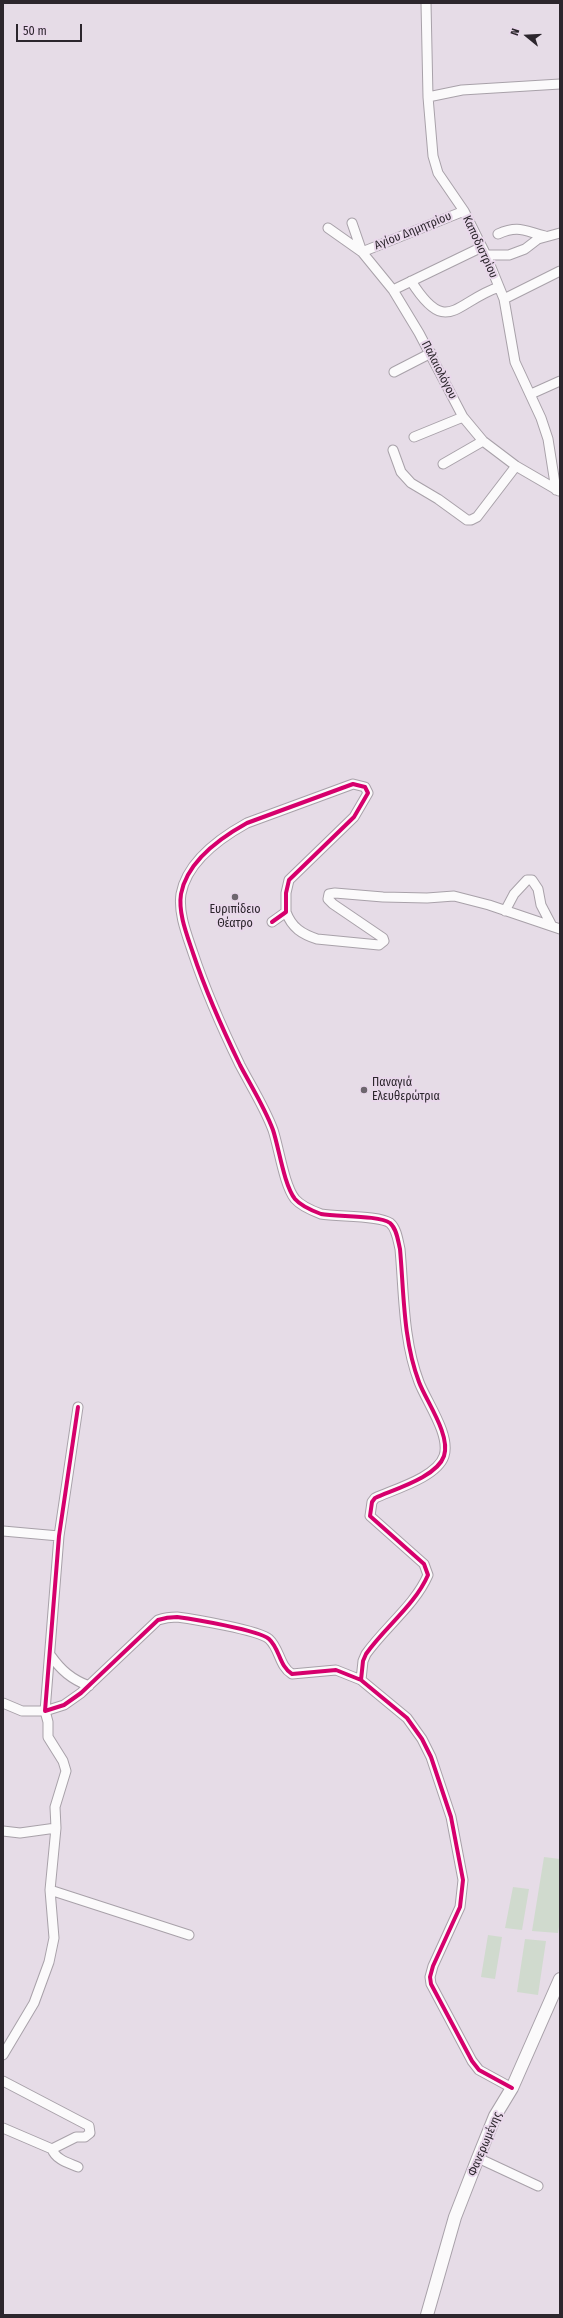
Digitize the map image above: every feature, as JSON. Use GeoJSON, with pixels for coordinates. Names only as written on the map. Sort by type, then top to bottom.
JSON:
{"type":"FeatureCollection","features":[{"type":"Feature","properties":{"kind":"main road","name":"Φανερωμένης"},"geometry":{"type":"LineString","coordinates":[[427,2315],[455,2217],[478,2158],[495,2116],[512,2088],[560,1979]]}},
{"type":"Feature","properties":{"kind":"street","name":"Καποδιστρίου"},"geometry":{"type":"LineString","coordinates":[[426,3],[428,97],[432,145],[438,173],[464,211],[484,251],[504,299],[515,362],[531,394],[548,439],[558,491]]}},
{"type":"Feature","properties":{"kind":"street"},"geometry":{"type":"LineString","coordinates":[[428,97],[462,90],[560,84]]}},
{"type":"Feature","properties":{"kind":"street","name":"Αγίου Δημητρίου"},"geometry":{"type":"LineString","coordinates":[[362,252],[464,211]]}},
{"type":"Feature","properties":{"kind":"street","name":"Παλαιολόγου"},"geometry":{"type":"LineString","coordinates":[[352,223],[362,252],[393,290],[431,354],[463,417],[483,441],[516,466],[558,491]]}},
{"type":"Feature","properties":{"kind":"street"},"geometry":{"type":"LineString","coordinates":[[328,228],[362,252]]}},
{"type":"Feature","properties":{"kind":"street"},"geometry":{"type":"LineString","coordinates":[[498,234],[511,228],[522,228],[545,236]]}},
{"type":"Feature","properties":{"kind":"street"},"geometry":{"type":"LineString","coordinates":[[393,290],[484,251],[509,255],[525,249],[538,239],[560,233]]}},
{"type":"Feature","properties":{"kind":"street"},"geometry":{"type":"LineString","coordinates":[[504,299],[560,271]]}},
{"type":"Feature","properties":{"kind":"street"},"geometry":{"type":"LineString","coordinates":[[411,282],[427,305],[443,312],[456,310],[487,291],[499,287]]}},
{"type":"Feature","properties":{"kind":"street"},"geometry":{"type":"LineString","coordinates":[[394,372],[431,354]]}},
{"type":"Feature","properties":{"kind":"street"},"geometry":{"type":"LineString","coordinates":[[531,394],[560,381]]}},
{"type":"Feature","properties":{"kind":"street"},"geometry":{"type":"LineString","coordinates":[[414,437],[463,417]]}},
{"type":"Feature","properties":{"kind":"street"},"geometry":{"type":"LineString","coordinates":[[442,464],[483,441]]}},
{"type":"Feature","properties":{"kind":"street"},"geometry":{"type":"LineString","coordinates":[[393,450],[401,472],[411,483],[438,499],[467,520],[477,517],[516,466]]}},
{"type":"Feature","properties":{"kind":"street"},"geometry":{"type":"LineString","coordinates":[[361,1680],[363,1661],[366,1654],[406,1607],[424,1584],[428,1575],[424,1564],[370,1516],[372,1502],[375,1498],[427,1474],[439,1465],[444,1455],[442,1430],[416,1374],[408,1341],[400,1249],[397,1236],[391,1224],[386,1221],[368,1217],[350,1218],[321,1214],[313,1212],[295,1199],[273,1129],[220,1024],[203,982],[186,933],[181,904],[183,887],[189,872],[209,849],[234,831],[254,820],[353,784],[365,787],[368,793],[354,817],[289,880],[286,893],[286,912],[292,925],[308,936],[317,939],[379,945],[384,941],[383,938],[333,904],[328,899],[329,894],[335,893],[427,898],[454,896],[505,910],[556,928]]}},
{"type":"Feature","properties":{"kind":"street"},"geometry":{"type":"LineString","coordinates":[[505,910],[514,894],[527,880],[532,880],[538,889],[541,905],[556,928]]}},
{"type":"Feature","properties":{"kind":"street"},"geometry":{"type":"LineString","coordinates":[[272,922],[286,912]]}},
{"type":"Feature","properties":{"kind":"street"},"geometry":{"type":"LineString","coordinates":[[3,2055],[31,2011],[52,1951],[54,1938],[50,1890],[56,1828],[55,1800],[65,1778],[66,1771],[63,1761],[48,1737],[48,1722],[45,1711],[51,1656],[59,1536],[78,1407]]}},
{"type":"Feature","properties":{"kind":"street"},"geometry":{"type":"LineString","coordinates":[[3,1531],[59,1536]]}},
{"type":"Feature","properties":{"kind":"street"},"geometry":{"type":"LineString","coordinates":[[3,1703],[22,1711],[45,1711],[64,1705],[88,1686],[158,1620],[175,1617],[264,1635],[274,1646],[284,1668],[292,1674],[336,1670],[361,1680],[407,1718],[419,1734],[431,1757],[451,1817],[463,1880],[462,1901],[433,1966],[430,1978],[431,1984],[472,2061],[479,2070],[512,2088]]}},
{"type":"Feature","properties":{"kind":"street"},"geometry":{"type":"LineString","coordinates":[[51,1656],[69,1677],[88,1686]]}},
{"type":"Feature","properties":{"kind":"street"},"geometry":{"type":"LineString","coordinates":[[3,1831],[20,1833],[56,1828]]}},
{"type":"Feature","properties":{"kind":"street"},"geometry":{"type":"LineString","coordinates":[[50,1890],[190,1934]]}},
{"type":"Feature","properties":{"kind":"street"},"geometry":{"type":"LineString","coordinates":[[3,2081],[89,2126],[90,2133],[85,2137],[76,2137],[52,2149]]}},
{"type":"Feature","properties":{"kind":"street"},"geometry":{"type":"LineString","coordinates":[[3,2128],[52,2149],[54,2154],[61,2159],[78,2167]]}},
{"type":"Feature","properties":{"kind":"street"},"geometry":{"type":"LineString","coordinates":[[478,2158],[538,2186]]}},
{"type":"Feature","properties":{"kind":"shaded area"},"geometry":{"type":"Polygon","coordinates":[[[544,1857],[560,1859],[560,1920],[558,1933],[532,1931],[544,1857]]]}},
{"type":"Feature","properties":{"kind":"shaded area"},"geometry":{"type":"Polygon","coordinates":[[[513,1887],[529,1889],[522,1930],[505,1928],[513,1887]]]}},
{"type":"Feature","properties":{"kind":"shaded area"},"geometry":{"type":"Polygon","coordinates":[[[488,1935],[502,1937],[495,1979],[481,1977],[488,1935]]]}},
{"type":"Feature","properties":{"kind":"shaded area"},"geometry":{"type":"Polygon","coordinates":[[[525,1939],[546,1941],[538,1995],[517,1992],[525,1939]]]}},
{"type":"Feature","properties":{"kind":"cycle path"},"geometry":{"type":"LineString","coordinates":[[272,922],[286,912],[286,893],[289,880],[354,817],[368,793],[365,787],[353,784],[247,823],[237,829],[216,843],[197,861],[184,882],[180,901],[188,939],[203,982],[233,1051],[270,1122],[291,1193],[298,1202],[321,1214],[368,1217],[385,1220],[390,1223],[396,1232],[398,1239],[405,1316],[410,1350],[422,1390],[441,1428],[445,1448],[444,1456],[433,1470],[414,1482],[375,1498],[372,1502],[370,1516],[424,1564],[428,1575],[416,1596],[366,1654],[363,1661],[361,1680]]}},
{"type":"Feature","properties":{"kind":"cycle path"},"geometry":{"type":"LineString","coordinates":[[78,1407],[59,1536],[45,1711],[64,1705],[81,1693],[158,1620],[169,1617],[210,1622],[253,1632],[263,1636],[273,1643],[284,1667],[292,1674],[336,1670],[361,1680],[407,1718],[422,1739],[431,1757],[451,1817],[463,1880],[460,1907],[433,1966],[430,1977],[431,1984],[472,2061],[479,2070],[512,2088]]}},
{"type":"Feature","properties":{"kind":"place","name":"Ευριπίδειο Θέατρο"},"geometry":{"type":"Point","coordinates":[235,897]}},
{"type":"Feature","properties":{"kind":"place","name":"Παναγιά Ελευθερώτρια"},"geometry":{"type":"Point","coordinates":[364,1090]}}]}
